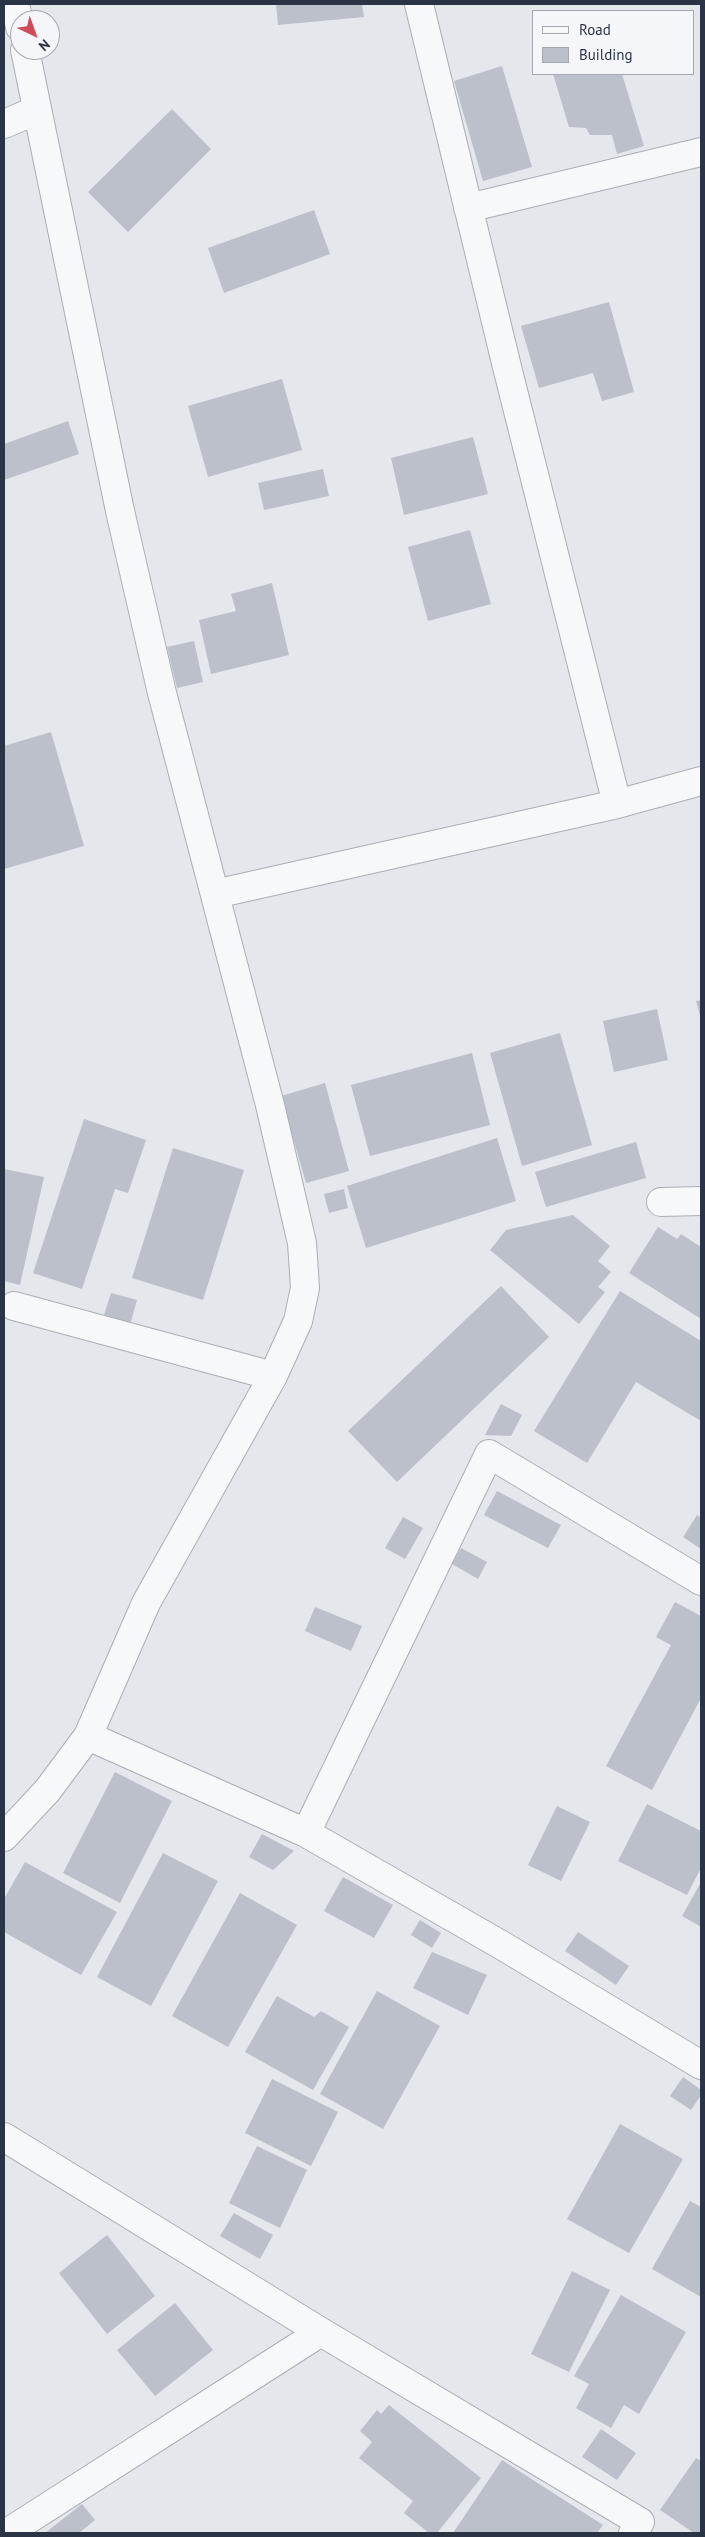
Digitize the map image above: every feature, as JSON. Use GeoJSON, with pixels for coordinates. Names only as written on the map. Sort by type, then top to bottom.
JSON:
{"type":"FeatureCollection","features":[{"type":"Feature","properties":{"kind":"street"},"geometry":{"type":"LineString","coordinates":[[419,4],[617,804]]}},
{"type":"Feature","properties":{"kind":"street"},"geometry":{"type":"LineString","coordinates":[[8,1823],[48,1791],[88,1736],[146,1603],[273,1376],[298,1321],[305,1288],[302,1242],[270,1104],[162,693],[122,521],[27,60]]}},
{"type":"Feature","properties":{"kind":"street"},"geometry":{"type":"LineString","coordinates":[[4,124],[37,110]]}},
{"type":"Feature","properties":{"kind":"street"},"geometry":{"type":"LineString","coordinates":[[468,208],[701,152]]}},
{"type":"Feature","properties":{"kind":"street"},"geometry":{"type":"LineString","coordinates":[[215,894],[617,804],[701,781]]}},
{"type":"Feature","properties":{"kind":"street"},"geometry":{"type":"LineString","coordinates":[[661,1202],[701,1201]]}},
{"type":"Feature","properties":{"kind":"street"},"geometry":{"type":"LineString","coordinates":[[14,1306],[273,1376]]}},
{"type":"Feature","properties":{"kind":"street"},"geometry":{"type":"LineString","coordinates":[[306,1833],[489,1454],[701,1581]]}},
{"type":"Feature","properties":{"kind":"street"},"geometry":{"type":"LineString","coordinates":[[88,1736],[306,1833],[503,1946],[701,2064]]}},
{"type":"Feature","properties":{"kind":"street"},"geometry":{"type":"LineString","coordinates":[[4,2138],[321,2332],[640,2522],[633,2533]]}},
{"type":"Feature","properties":{"kind":"street"},"geometry":{"type":"LineString","coordinates":[[6,2533],[321,2332]]}},
{"type":"Feature","properties":{"kind":"building"},"geometry":{"type":"Polygon","coordinates":[[[276,4],[362,4],[364,17],[278,25],[276,4]]]}},
{"type":"Feature","properties":{"kind":"building"},"geometry":{"type":"Polygon","coordinates":[[[502,66],[532,167],[483,181],[454,81],[502,66]]]}},
{"type":"Feature","properties":{"kind":"building"},"geometry":{"type":"Polygon","coordinates":[[[553,75],[622,75],[644,146],[617,154],[612,135],[590,135],[586,128],[569,127],[553,75]]]}},
{"type":"Feature","properties":{"kind":"building"},"geometry":{"type":"Polygon","coordinates":[[[172,109],[211,149],[128,232],[88,192],[172,109]]]}},
{"type":"Feature","properties":{"kind":"building"},"geometry":{"type":"Polygon","coordinates":[[[314,210],[330,254],[224,293],[208,248],[314,210]]]}},
{"type":"Feature","properties":{"kind":"building"},"geometry":{"type":"Polygon","coordinates":[[[609,302],[634,392],[602,401],[593,373],[539,388],[521,326],[609,302]]]}},
{"type":"Feature","properties":{"kind":"building"},"geometry":{"type":"Polygon","coordinates":[[[282,379],[302,450],[208,477],[188,406],[282,379]]]}},
{"type":"Feature","properties":{"kind":"building"},"geometry":{"type":"Polygon","coordinates":[[[68,421],[79,454],[4,480],[4,444],[68,421]]]}},
{"type":"Feature","properties":{"kind":"building"},"geometry":{"type":"Polygon","coordinates":[[[473,437],[488,494],[404,515],[391,458],[473,437]]]}},
{"type":"Feature","properties":{"kind":"building"},"geometry":{"type":"Polygon","coordinates":[[[323,469],[329,496],[264,510],[258,483],[323,469]]]}},
{"type":"Feature","properties":{"kind":"building"},"geometry":{"type":"Polygon","coordinates":[[[470,530],[491,604],[428,621],[408,547],[470,530]]]}},
{"type":"Feature","properties":{"kind":"building"},"geometry":{"type":"Polygon","coordinates":[[[272,583],[289,655],[211,674],[199,620],[236,611],[231,594],[272,583]]]}},
{"type":"Feature","properties":{"kind":"building"},"geometry":{"type":"Polygon","coordinates":[[[194,641],[203,682],[177,688],[167,647],[194,641]]]}},
{"type":"Feature","properties":{"kind":"building"},"geometry":{"type":"Polygon","coordinates":[[[51,732],[84,846],[4,869],[4,746],[51,732]]]}},
{"type":"Feature","properties":{"kind":"building"},"geometry":{"type":"Polygon","coordinates":[[[701,1000],[701,1019],[696,1001],[701,1000]]]}},
{"type":"Feature","properties":{"kind":"building"},"geometry":{"type":"Polygon","coordinates":[[[657,1009],[668,1060],[614,1072],[603,1021],[657,1009]]]}},
{"type":"Feature","properties":{"kind":"building"},"geometry":{"type":"Polygon","coordinates":[[[560,1033],[592,1145],[522,1166],[490,1053],[560,1033]]]}},
{"type":"Feature","properties":{"kind":"building"},"geometry":{"type":"Polygon","coordinates":[[[472,1053],[490,1125],[370,1156],[351,1085],[472,1053]]]}},
{"type":"Feature","properties":{"kind":"building"},"geometry":{"type":"Polygon","coordinates":[[[325,1083],[349,1171],[306,1183],[281,1096],[325,1083]]]}},
{"type":"Feature","properties":{"kind":"building"},"geometry":{"type":"Polygon","coordinates":[[[84,1119],[146,1140],[128,1193],[115,1189],[82,1289],[33,1273],[84,1119]]]}},
{"type":"Feature","properties":{"kind":"building"},"geometry":{"type":"Polygon","coordinates":[[[497,1138],[516,1201],[366,1248],[347,1186],[497,1138]]]}},
{"type":"Feature","properties":{"kind":"building"},"geometry":{"type":"Polygon","coordinates":[[[636,1142],[646,1178],[546,1207],[535,1172],[636,1142]]]}},
{"type":"Feature","properties":{"kind":"building"},"geometry":{"type":"Polygon","coordinates":[[[173,1148],[244,1170],[203,1300],[132,1278],[173,1148]]]}},
{"type":"Feature","properties":{"kind":"building"},"geometry":{"type":"Polygon","coordinates":[[[4,1169],[44,1177],[20,1285],[4,1281],[4,1169]]]}},
{"type":"Feature","properties":{"kind":"building"},"geometry":{"type":"Polygon","coordinates":[[[344,1189],[348,1208],[329,1213],[324,1194],[344,1189]]]}},
{"type":"Feature","properties":{"kind":"building"},"geometry":{"type":"Polygon","coordinates":[[[573,1215],[610,1246],[598,1261],[611,1272],[598,1287],[605,1292],[579,1324],[490,1250],[506,1230],[573,1215]]]}},
{"type":"Feature","properties":{"kind":"building"},"geometry":{"type":"Polygon","coordinates":[[[658,1227],[677,1239],[681,1234],[701,1247],[701,1319],[629,1273],[658,1227]]]}},
{"type":"Feature","properties":{"kind":"building"},"geometry":{"type":"Polygon","coordinates":[[[501,1286],[549,1337],[397,1482],[348,1431],[501,1286]]]}},
{"type":"Feature","properties":{"kind":"building"},"geometry":{"type":"Polygon","coordinates":[[[620,1291],[701,1341],[701,1421],[636,1382],[587,1463],[534,1431],[620,1291]]]}},
{"type":"Feature","properties":{"kind":"building"},"geometry":{"type":"Polygon","coordinates":[[[111,1293],[137,1300],[130,1325],[103,1318],[111,1293]]]}},
{"type":"Feature","properties":{"kind":"building"},"geometry":{"type":"Polygon","coordinates":[[[501,1404],[522,1415],[511,1436],[485,1435],[501,1404]]]}},
{"type":"Feature","properties":{"kind":"building"},"geometry":{"type":"Polygon","coordinates":[[[497,1491],[561,1525],[548,1548],[484,1515],[497,1491]]]}},
{"type":"Feature","properties":{"kind":"building"},"geometry":{"type":"Polygon","coordinates":[[[697,1515],[701,1518],[701,1549],[683,1537],[697,1515]]]}},
{"type":"Feature","properties":{"kind":"building"},"geometry":{"type":"Polygon","coordinates":[[[403,1517],[423,1528],[405,1559],[385,1548],[403,1517]]]}},
{"type":"Feature","properties":{"kind":"building"},"geometry":{"type":"Polygon","coordinates":[[[461,1548],[487,1562],[478,1579],[452,1564],[461,1548]]]}},
{"type":"Feature","properties":{"kind":"building"},"geometry":{"type":"Polygon","coordinates":[[[675,1602],[701,1616],[701,1698],[652,1790],[606,1766],[671,1645],[656,1637],[675,1602]]]}},
{"type":"Feature","properties":{"kind":"building"},"geometry":{"type":"Polygon","coordinates":[[[315,1607],[362,1626],[351,1651],[305,1631],[315,1607]]]}},
{"type":"Feature","properties":{"kind":"building"},"geometry":{"type":"Polygon","coordinates":[[[115,1772],[172,1801],[120,1903],[63,1873],[115,1772]]]}},
{"type":"Feature","properties":{"kind":"building"},"geometry":{"type":"Polygon","coordinates":[[[647,1804],[701,1831],[701,1868],[687,1895],[618,1861],[647,1804]]]}},
{"type":"Feature","properties":{"kind":"building"},"geometry":{"type":"Polygon","coordinates":[[[557,1806],[590,1822],[561,1881],[528,1865],[557,1806]]]}},
{"type":"Feature","properties":{"kind":"building"},"geometry":{"type":"Polygon","coordinates":[[[262,1834],[294,1851],[273,1870],[249,1857],[262,1834]]]}},
{"type":"Feature","properties":{"kind":"building"},"geometry":{"type":"Polygon","coordinates":[[[163,1853],[218,1881],[151,2006],[97,1977],[163,1853]]]}},
{"type":"Feature","properties":{"kind":"building"},"geometry":{"type":"Polygon","coordinates":[[[25,1862],[117,1912],[81,1975],[4,1932],[4,1899],[25,1862]]]}},
{"type":"Feature","properties":{"kind":"building"},"geometry":{"type":"Polygon","coordinates":[[[343,1877],[393,1905],[374,1938],[324,1911],[343,1877]]]}},
{"type":"Feature","properties":{"kind":"building"},"geometry":{"type":"Polygon","coordinates":[[[701,1882],[701,1927],[682,1916],[701,1882]]]}},
{"type":"Feature","properties":{"kind":"building"},"geometry":{"type":"Polygon","coordinates":[[[240,1893],[297,1925],[228,2047],[172,2016],[240,1893]]]}},
{"type":"Feature","properties":{"kind":"building"},"geometry":{"type":"Polygon","coordinates":[[[420,1920],[441,1933],[432,1948],[411,1935],[420,1920]]]}},
{"type":"Feature","properties":{"kind":"building"},"geometry":{"type":"Polygon","coordinates":[[[578,1932],[629,1966],[616,1985],[565,1951],[578,1932]]]}},
{"type":"Feature","properties":{"kind":"building"},"geometry":{"type":"Polygon","coordinates":[[[432,1952],[487,1975],[468,2015],[413,1988],[432,1952]]]}},
{"type":"Feature","properties":{"kind":"building"},"geometry":{"type":"Polygon","coordinates":[[[377,1991],[440,2026],[383,2129],[320,2094],[377,1991]]]}},
{"type":"Feature","properties":{"kind":"building"},"geometry":{"type":"Polygon","coordinates":[[[277,1996],[314,2017],[321,2011],[349,2027],[313,2090],[245,2052],[277,1996]]]}},
{"type":"Feature","properties":{"kind":"building"},"geometry":{"type":"Polygon","coordinates":[[[683,2077],[701,2090],[701,2095],[691,2110],[670,2096],[683,2077]]]}},
{"type":"Feature","properties":{"kind":"building"},"geometry":{"type":"Polygon","coordinates":[[[272,2079],[338,2112],[311,2166],[245,2133],[272,2079]]]}},
{"type":"Feature","properties":{"kind":"building"},"geometry":{"type":"Polygon","coordinates":[[[620,2124],[683,2159],[629,2253],[567,2219],[620,2124]]]}},
{"type":"Feature","properties":{"kind":"building"},"geometry":{"type":"Polygon","coordinates":[[[257,2146],[307,2170],[280,2228],[229,2203],[257,2146]]]}},
{"type":"Feature","properties":{"kind":"building"},"geometry":{"type":"Polygon","coordinates":[[[690,2201],[701,2207],[701,2297],[652,2269],[690,2201]]]}},
{"type":"Feature","properties":{"kind":"building"},"geometry":{"type":"Polygon","coordinates":[[[234,2213],[273,2235],[260,2259],[220,2236],[234,2213]]]}},
{"type":"Feature","properties":{"kind":"building"},"geometry":{"type":"Polygon","coordinates":[[[107,2235],[155,2296],[107,2334],[59,2273],[107,2235]]]}},
{"type":"Feature","properties":{"kind":"building"},"geometry":{"type":"Polygon","coordinates":[[[572,2271],[610,2290],[569,2372],[531,2354],[572,2271]]]}},
{"type":"Feature","properties":{"kind":"building"},"geometry":{"type":"Polygon","coordinates":[[[621,2295],[686,2332],[639,2414],[624,2405],[611,2428],[576,2408],[589,2384],[574,2376],[621,2295]]]}},
{"type":"Feature","properties":{"kind":"building"},"geometry":{"type":"Polygon","coordinates":[[[175,2303],[213,2350],[155,2396],[117,2350],[175,2303]]]}},
{"type":"Feature","properties":{"kind":"building"},"geometry":{"type":"Polygon","coordinates":[[[389,2405],[481,2478],[437,2533],[429,2533],[404,2513],[413,2501],[359,2458],[372,2442],[360,2431],[377,2410],[381,2414],[389,2405]]]}},
{"type":"Feature","properties":{"kind":"building"},"geometry":{"type":"Polygon","coordinates":[[[601,2429],[636,2453],[617,2480],[582,2457],[601,2429]]]}},
{"type":"Feature","properties":{"kind":"building"},"geometry":{"type":"Polygon","coordinates":[[[696,2458],[701,2461],[701,2533],[694,2533],[660,2510],[696,2458]]]}},
{"type":"Feature","properties":{"kind":"building"},"geometry":{"type":"Polygon","coordinates":[[[502,2460],[603,2525],[597,2533],[453,2533],[502,2460]]]}},
{"type":"Feature","properties":{"kind":"building"},"geometry":{"type":"Polygon","coordinates":[[[82,2504],[95,2520],[79,2533],[45,2533],[82,2504]]]}}]}
